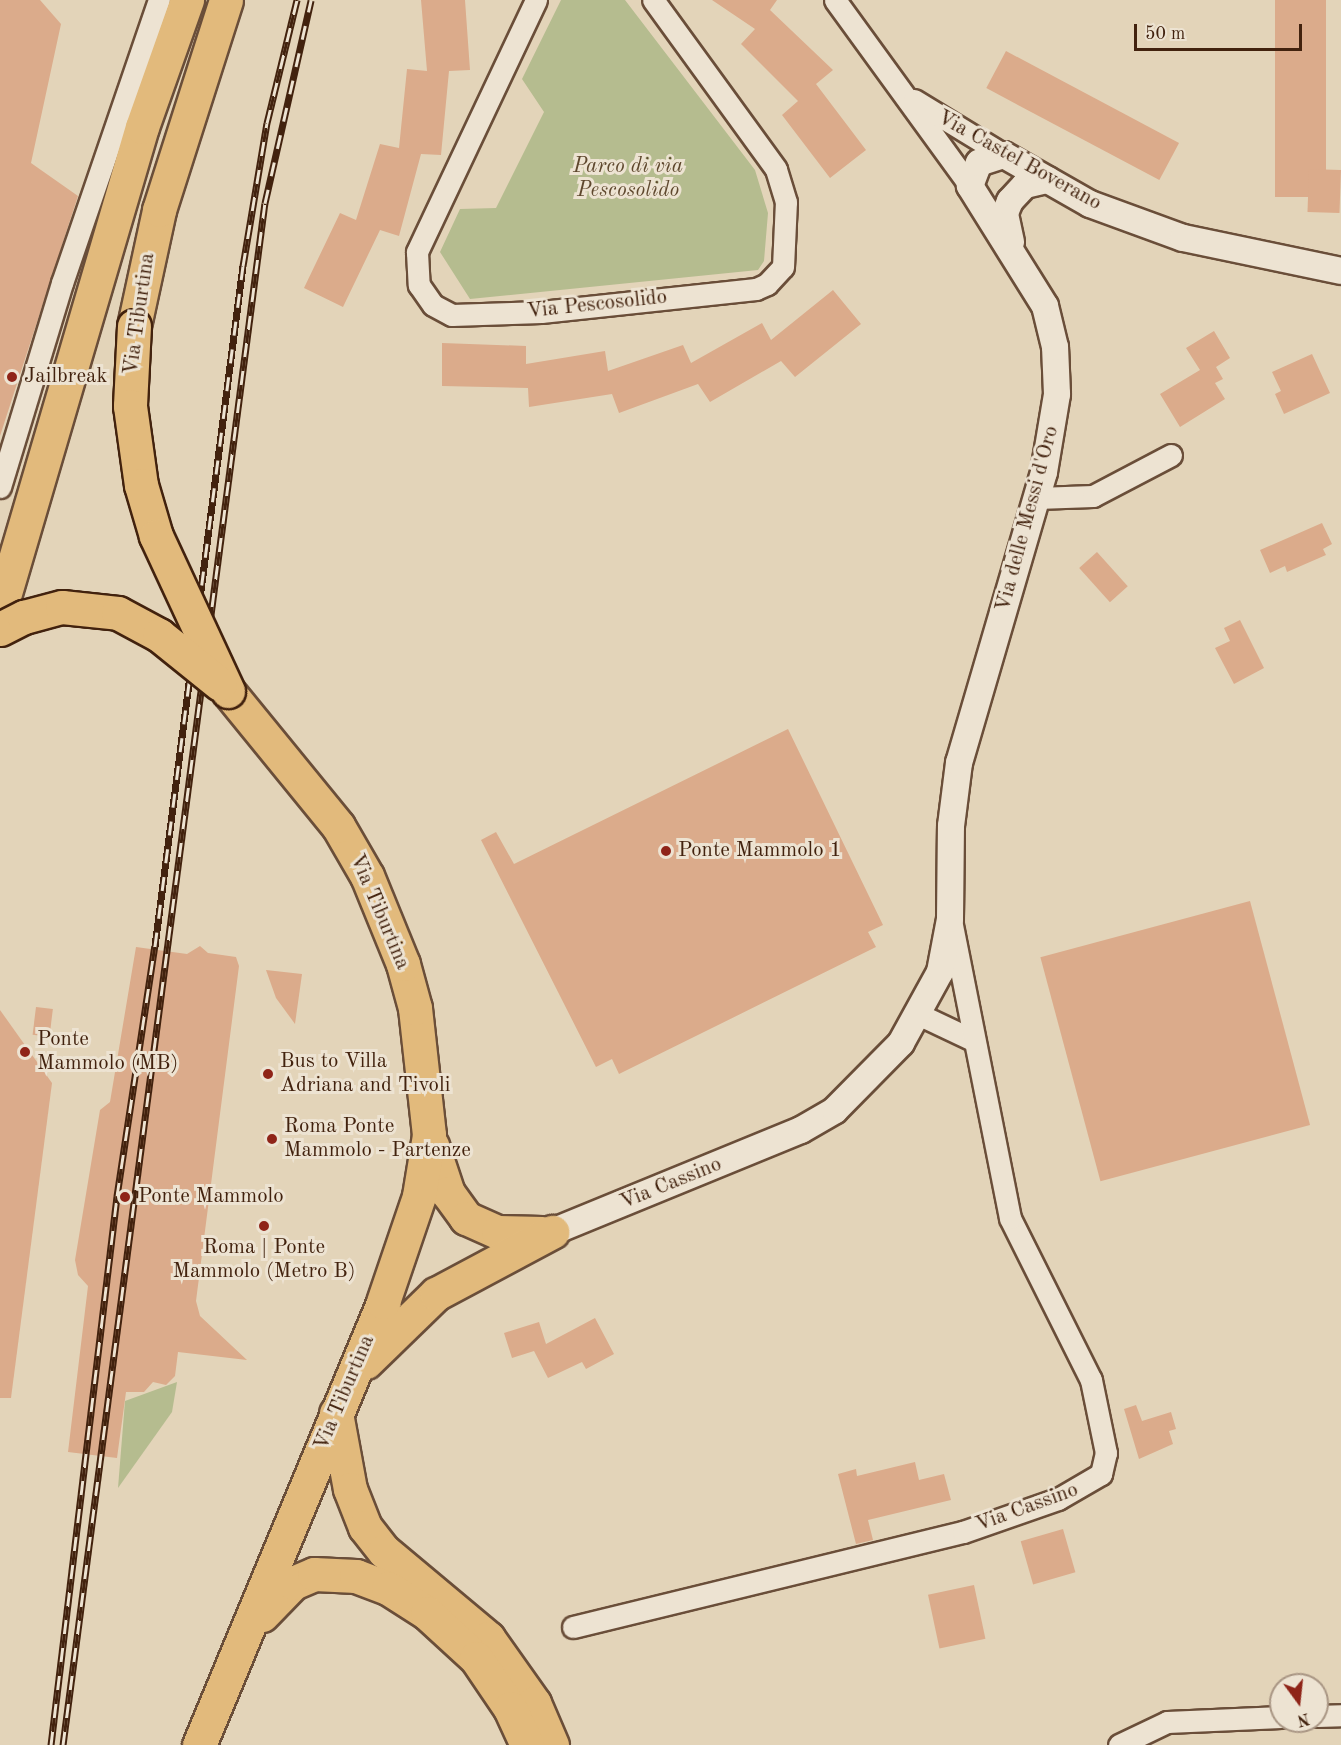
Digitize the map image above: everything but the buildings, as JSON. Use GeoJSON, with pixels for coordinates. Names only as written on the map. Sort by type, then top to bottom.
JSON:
{"type":"FeatureCollection","features":[{"type":"Feature","properties":{"kind":"main road","name":"Via Tiburtina"},"geometry":{"type":"LineString","coordinates":[[0,610],[8,575],[142,127],[187,0]]}},
{"type":"Feature","properties":{"kind":"main road","name":"Via Tiburtina"},"geometry":{"type":"LineString","coordinates":[[205,1731],[354,1374],[416,1205],[429,1135],[415,1008],[377,897],[338,826],[228,691],[156,536],[141,485],[130,406],[134,326],[159,210],[226,0]]}},
{"type":"Feature","properties":{"kind":"main road"},"geometry":{"type":"LineString","coordinates":[[0,629],[24,616],[62,607],[118,613],[159,634],[228,691]]}},
{"type":"Feature","properties":{"kind":"main road"},"geometry":{"type":"LineString","coordinates":[[429,1135],[442,1180],[466,1218],[498,1232],[552,1232]]}},
{"type":"Feature","properties":{"kind":"main road"},"geometry":{"type":"LineString","coordinates":[[354,1374],[436,1294],[552,1232]]}},
{"type":"Feature","properties":{"kind":"main road"},"geometry":{"type":"LineString","coordinates":[[336,1413],[350,1489],[365,1527],[384,1551],[488,1638],[534,1703],[552,1745]]}},
{"type":"Feature","properties":{"kind":"main road"},"geometry":{"type":"LineString","coordinates":[[248,1629],[301,1578],[334,1573],[377,1583],[427,1613],[476,1658],[510,1708],[527,1745]]}},
{"type":"Feature","properties":{"kind":"street"},"geometry":{"type":"LineString","coordinates":[[0,487],[62,283],[159,0]]}},
{"type":"Feature","properties":{"kind":"street","name":"Via Pescosolido"},"geometry":{"type":"LineString","coordinates":[[536,0],[417,252],[419,285],[433,305],[452,315],[541,312],[756,289],[783,267],[786,202],[776,169],[653,0]]}},
{"type":"Feature","properties":{"kind":"street","name":"Via delle Messi d'Oro"},"geometry":{"type":"LineString","coordinates":[[841,4],[909,97],[1012,248],[1045,306],[1055,347],[1054,430],[1037,498],[959,763],[952,805],[950,919]]}},
{"type":"Feature","properties":{"kind":"street","name":"Via Castel Boverano"},"geometry":{"type":"LineString","coordinates":[[909,97],[1090,204],[1183,238],[1341,271]]}},
{"type":"Feature","properties":{"kind":"street"},"geometry":{"type":"LineString","coordinates":[[970,186],[979,163],[1004,155]]}},
{"type":"Feature","properties":{"kind":"street"},"geometry":{"type":"LineString","coordinates":[[1012,248],[1005,213],[1010,201],[1025,185],[1047,180]]}},
{"type":"Feature","properties":{"kind":"street"},"geometry":{"type":"LineString","coordinates":[[1037,498],[1094,496],[1171,455]]}},
{"type":"Feature","properties":{"kind":"street","name":"Via Cassino"},"geometry":{"type":"LineString","coordinates":[[552,1232],[801,1130],[863,1086],[920,1015],[933,987],[950,919]]}},
{"type":"Feature","properties":{"kind":"street","name":"Via Cassino"},"geometry":{"type":"LineString","coordinates":[[573,1627],[963,1532],[1058,1499],[1101,1474],[1106,1453],[1091,1380],[1010,1218],[950,919]]}},
{"type":"Feature","properties":{"kind":"street"},"geometry":{"type":"LineString","coordinates":[[933,987],[968,1002]]}},
{"type":"Feature","properties":{"kind":"street"},"geometry":{"type":"LineString","coordinates":[[920,1015],[973,1040]]}},
{"type":"Feature","properties":{"kind":"street"},"geometry":{"type":"LineString","coordinates":[[1119,1745],[1167,1722],[1269,1718]]}},
{"type":"Feature","properties":{"kind":"green space","name":"Parco di via Pescosolido"},"geometry":{"type":"Polygon","coordinates":[[[561,0],[625,0],[755,170],[768,213],[764,261],[758,270],[470,299],[440,252],[460,209],[496,208],[544,112],[522,79],[561,0]]]}},
{"type":"Feature","properties":{"kind":"green space"},"geometry":{"type":"Polygon","coordinates":[[[177,1382],[172,1412],[118,1488],[125,1401],[177,1382]]]}},
{"type":"Feature","properties":{"kind":"railway"},"geometry":{"type":"LineString","coordinates":[[51,1745],[117,1196],[155,946],[243,266],[267,123],[297,0]]}},
{"type":"Feature","properties":{"kind":"railway"},"geometry":{"type":"LineString","coordinates":[[63,1745],[265,203],[311,0]]}},
{"type":"Feature","properties":{"kind":"place","name":"Jailbreak"},"geometry":{"type":"Point","coordinates":[12,377]}},
{"type":"Feature","properties":{"kind":"place","name":"Ponte Mammolo 1"},"geometry":{"type":"Point","coordinates":[666,851]}},
{"type":"Feature","properties":{"kind":"place","name":"Ponte Mammolo (MB)"},"geometry":{"type":"Point","coordinates":[25,1052]}},
{"type":"Feature","properties":{"kind":"place","name":"Bus to Villa Adriana and Tivoli"},"geometry":{"type":"Point","coordinates":[268,1074]}},
{"type":"Feature","properties":{"kind":"place","name":"Roma Ponte Mammolo - Partenze"},"geometry":{"type":"Point","coordinates":[272,1139]}},
{"type":"Feature","properties":{"kind":"place","name":"Ponte Mammolo"},"geometry":{"type":"Point","coordinates":[125,1197]}},
{"type":"Feature","properties":{"kind":"place","name":"Roma | Ponte Mammolo (Metro B)"},"geometry":{"type":"Point","coordinates":[264,1226]}}]}
